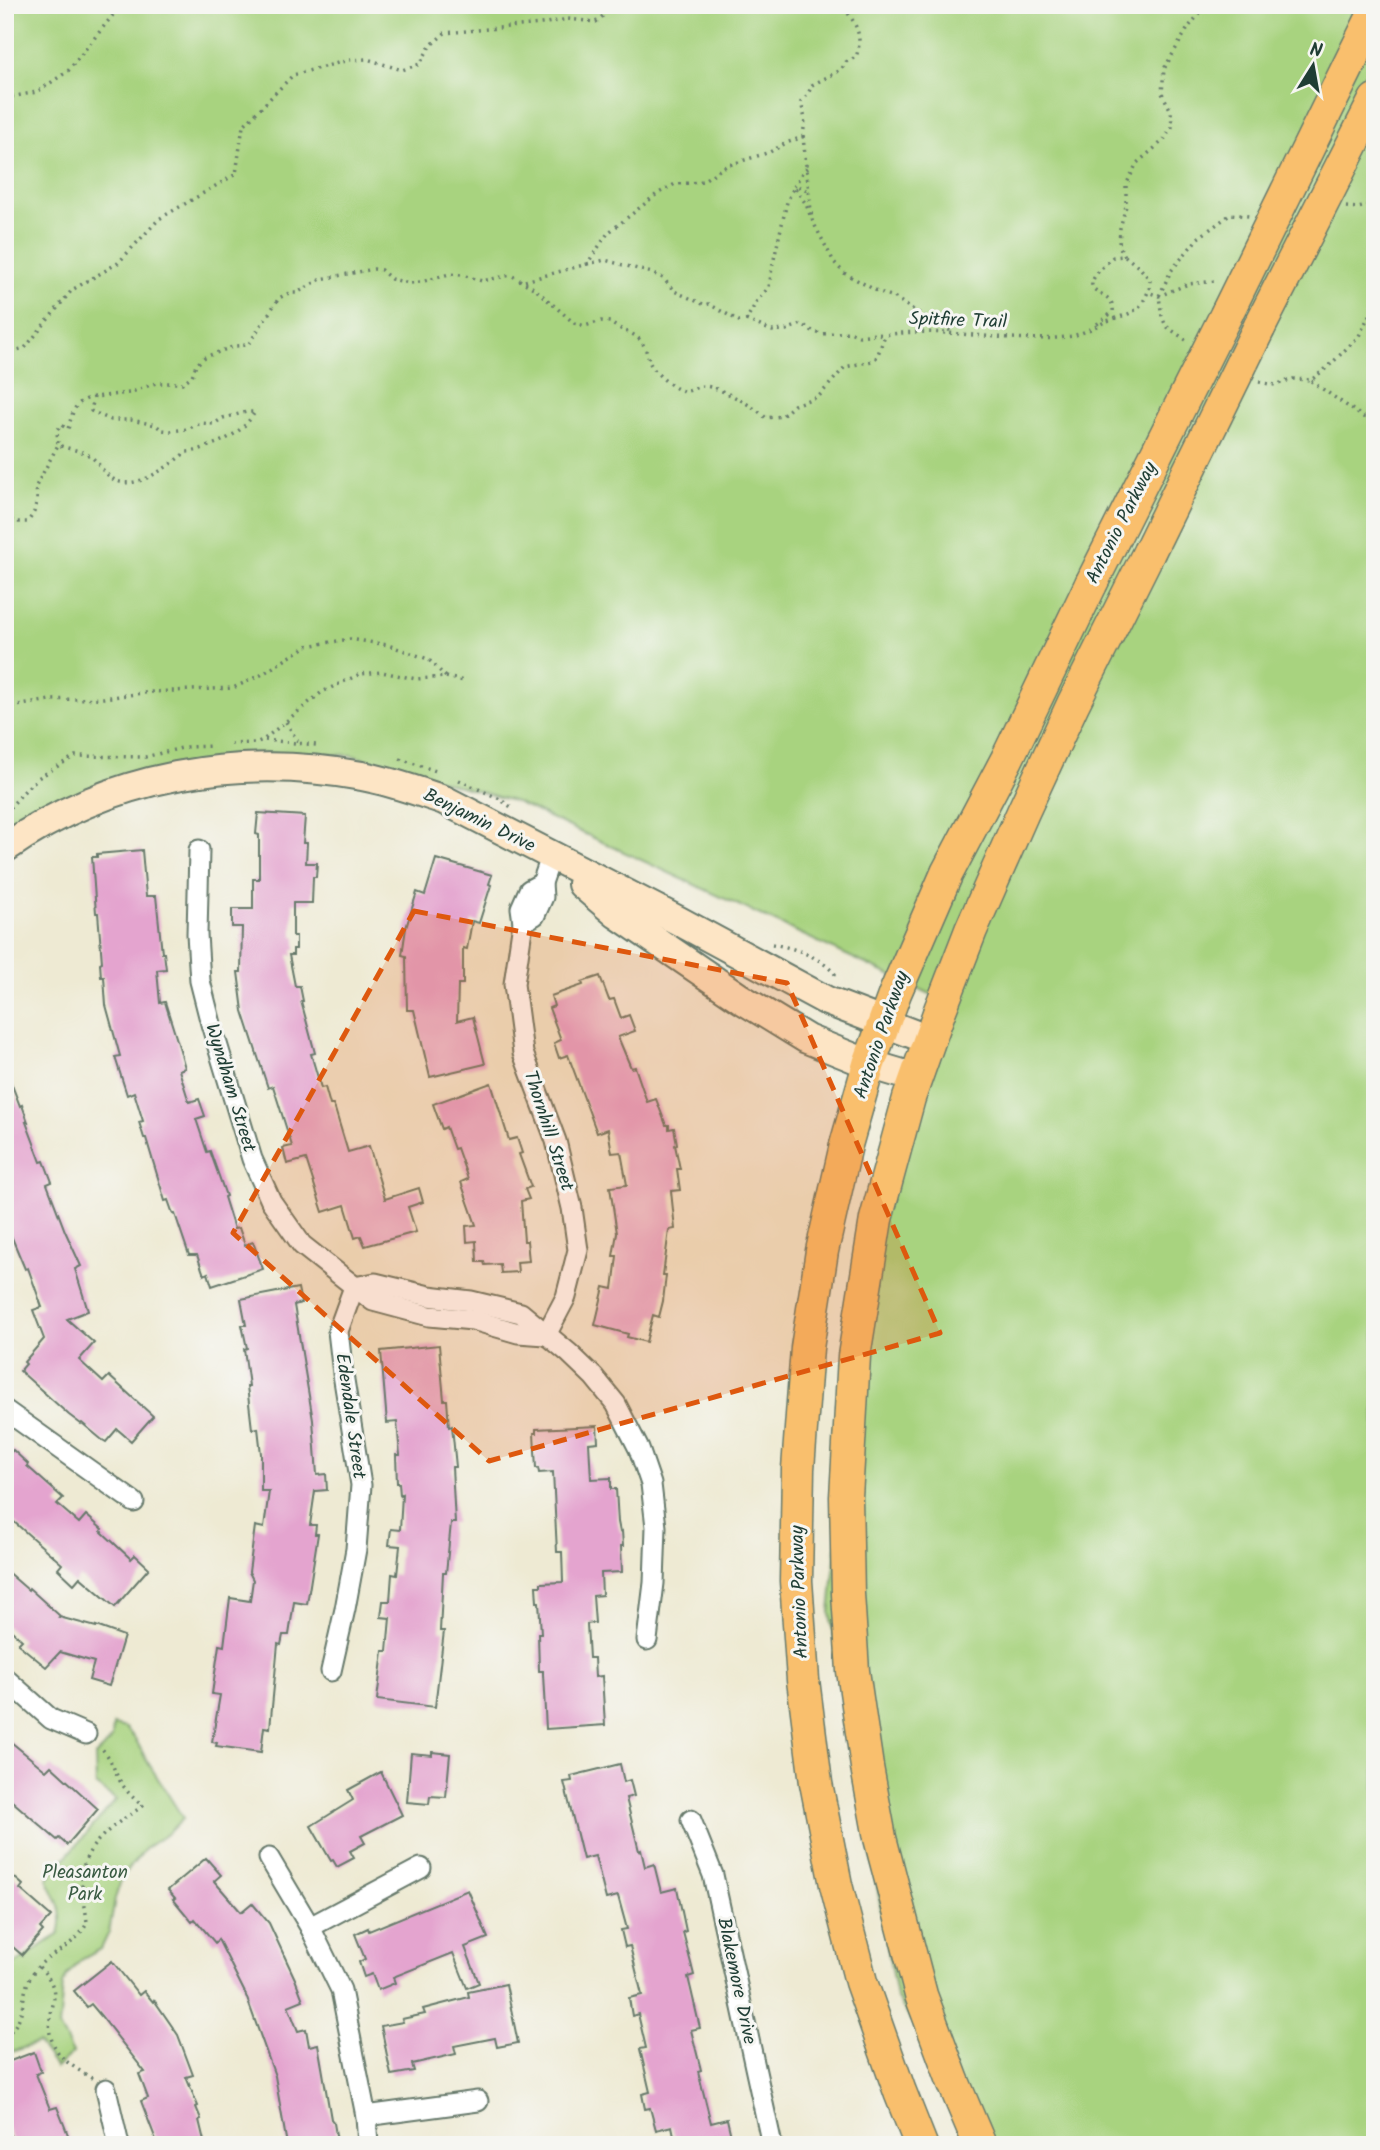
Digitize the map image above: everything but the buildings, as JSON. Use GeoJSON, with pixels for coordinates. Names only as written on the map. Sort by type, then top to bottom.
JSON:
{"type":"FeatureCollection","features":[{"type":"Feature","properties":{"kind":"main road","name":"Antonio Parkway"},"geometry":{"type":"LineString","coordinates":[[921,2145],[861,1982],[836,1885],[817,1783],[803,1680],[796,1581],[798,1469],[807,1348],[822,1251],[846,1145],[869,1064],[914,948],[947,873],[1007,759],[1375,12]]}},
{"type":"Feature","properties":{"kind":"main road","name":"Antonio Parkway"},"geometry":{"type":"LineString","coordinates":[[980,2145],[921,1995],[880,1838],[853,1671],[846,1497],[854,1356],[876,1219],[929,1040],[971,930],[1023,812],[1073,704],[1375,100]]}},
{"type":"Feature","properties":{"kind":"main road","name":"Benjamin Drive"},"geometry":{"type":"LineString","coordinates":[[5,848],[58,817],[128,787],[164,778],[210,770],[261,766],[363,776],[444,800],[679,920],[827,1001],[929,1040]]}},
{"type":"Feature","properties":{"kind":"main road","name":"Benjamin Drive"},"geometry":{"type":"LineString","coordinates":[[551,856],[617,914],[740,998],[807,1039],[869,1064],[916,1078]]}},
{"type":"Feature","properties":{"kind":"street","name":"Wyndham Street"},"geometry":{"type":"LineString","coordinates":[[199,850],[197,934],[200,981],[252,1159],[271,1201],[302,1245],[354,1287]]}},
{"type":"Feature","properties":{"kind":"street","name":"Thornhill Street"},"geometry":{"type":"LineString","coordinates":[[546,1335],[566,1297],[578,1250],[572,1208],[556,1141],[523,1053],[514,984],[523,922],[535,915],[543,897],[542,883],[551,856]]}},
{"type":"Feature","properties":{"kind":"street"},"geometry":{"type":"LineString","coordinates":[[354,1287],[375,1283],[522,1313],[594,1377],[616,1404],[639,1449],[651,1484],[656,1527],[654,1583],[647,1640]]}},
{"type":"Feature","properties":{"kind":"street","name":"Edendale Street"},"geometry":{"type":"LineString","coordinates":[[331,1671],[356,1549],[361,1485],[338,1331],[354,1287]]}},
{"type":"Feature","properties":{"kind":"street"},"geometry":{"type":"LineString","coordinates":[[5,1410],[134,1502]]}},
{"type":"Feature","properties":{"kind":"street"},"geometry":{"type":"LineString","coordinates":[[5,1678],[51,1719],[86,1734]]}},
{"type":"Feature","properties":{"kind":"street","name":"Blakemore Drive"},"geometry":{"type":"LineString","coordinates":[[691,1821],[713,1875],[772,2145]]}},
{"type":"Feature","properties":{"kind":"street"},"geometry":{"type":"LineString","coordinates":[[269,1858],[310,1927],[341,1990],[366,2116],[368,2145]]}},
{"type":"Feature","properties":{"kind":"street"},"geometry":{"type":"LineString","coordinates":[[310,1927],[421,1868]]}},
{"type":"Feature","properties":{"kind":"street"},"geometry":{"type":"LineString","coordinates":[[106,2089],[119,2145]]}},
{"type":"Feature","properties":{"kind":"street"},"geometry":{"type":"LineString","coordinates":[[366,2116],[478,2101]]}},
{"type":"Feature","properties":{"kind":"path"},"geometry":{"type":"LineString","coordinates":[[5,98],[37,92],[68,71],[121,5]]}},
{"type":"Feature","properties":{"kind":"path"},"geometry":{"type":"LineString","coordinates":[[5,353],[25,348],[72,290],[118,263],[159,219],[236,174],[243,126],[293,75],[349,60],[367,59],[402,71],[420,64],[430,46],[445,33],[568,19],[596,22],[615,5]]}},
{"type":"Feature","properties":{"kind":"path"},"geometry":{"type":"LineString","coordinates":[[812,220],[803,137],[805,119],[801,102],[812,85],[841,70],[846,62],[856,57],[861,43],[856,26],[842,5]]}},
{"type":"Feature","properties":{"kind":"path"},"geometry":{"type":"LineString","coordinates":[[1091,328],[1113,312],[1110,299],[1098,294],[1091,284],[1093,276],[1114,256],[1119,246],[1120,228],[1126,206],[1126,185],[1137,163],[1164,140],[1172,127],[1171,111],[1162,93],[1164,69],[1188,28],[1206,5]]}},
{"type":"Feature","properties":{"kind":"path"},"geometry":{"type":"LineString","coordinates":[[587,264],[608,233],[657,194],[675,184],[702,181],[726,166],[770,152],[803,137]]}},
{"type":"Feature","properties":{"kind":"path"},"geometry":{"type":"LineString","coordinates":[[746,320],[769,287],[787,202],[807,168]]}},
{"type":"Feature","properties":{"kind":"path"},"geometry":{"type":"LineString","coordinates":[[794,187],[808,191]]}},
{"type":"Feature","properties":{"kind":"path"},"geometry":{"type":"LineString","coordinates":[[794,187],[806,204],[834,262],[844,273],[894,297],[956,334]]}},
{"type":"Feature","properties":{"kind":"path"},"geometry":{"type":"LineString","coordinates":[[1159,296],[1171,271],[1198,238],[1231,214],[1272,222]]}},
{"type":"Feature","properties":{"kind":"path"},"geometry":{"type":"LineString","coordinates":[[1119,246],[1125,256],[1150,280],[1149,292],[1159,296],[1188,284],[1209,280],[1241,284]]}},
{"type":"Feature","properties":{"kind":"path"},"geometry":{"type":"LineString","coordinates":[[1114,256],[1125,256]]}},
{"type":"Feature","properties":{"kind":"path"},"geometry":{"type":"LineString","coordinates":[[5,517],[15,522],[29,522],[37,499],[36,486],[58,445],[57,431],[61,425],[68,429],[77,404],[83,399],[129,393],[156,383],[183,383],[192,376],[196,365],[205,357],[235,346],[248,345],[279,298],[289,293],[297,293],[321,279],[374,269],[391,279],[410,283],[449,274],[482,281],[511,275],[523,281],[605,260],[652,273],[663,278],[674,291],[705,305],[709,304],[739,321],[746,320],[772,331],[786,330],[802,324],[822,334],[850,332],[859,336],[886,335]]}},
{"type":"Feature","properties":{"kind":"path","name":"Spitfire Trail"},"geometry":{"type":"LineString","coordinates":[[523,281],[574,323],[585,326],[601,321],[610,322],[637,337],[642,342],[654,370],[679,390],[690,393],[702,386],[713,388],[744,401],[766,418],[782,416],[794,405],[819,396],[845,367],[872,361],[877,357],[886,335],[912,332],[1005,337],[1074,335],[1142,306],[1149,292]]}},
{"type":"Feature","properties":{"kind":"path"},"geometry":{"type":"LineString","coordinates":[[1311,380],[1363,417],[1375,418]]}},
{"type":"Feature","properties":{"kind":"path"},"geometry":{"type":"LineString","coordinates":[[58,445],[87,454],[113,480],[124,484],[155,475],[160,468],[171,466],[186,452],[196,452],[226,441],[240,430],[255,412],[223,418],[214,424],[201,423],[187,429],[171,431],[144,422],[102,417],[91,411],[94,397]]}},
{"type":"Feature","properties":{"kind":"path"},"geometry":{"type":"LineString","coordinates":[[5,708],[50,700],[233,688],[261,675],[307,646],[349,639],[388,645],[428,659],[446,677]]}},
{"type":"Feature","properties":{"kind":"path"},"geometry":{"type":"LineString","coordinates":[[227,744],[263,740],[322,692],[360,674],[382,672],[416,679],[446,677],[464,681]]}},
{"type":"Feature","properties":{"kind":"path"},"geometry":{"type":"LineString","coordinates":[[286,722],[298,742]]}},
{"type":"Feature","properties":{"kind":"path"},"geometry":{"type":"LineString","coordinates":[[5,813],[38,778],[75,756],[145,757],[186,747],[213,746]]}},
{"type":"Feature","properties":{"kind":"path"},"geometry":{"type":"LineString","coordinates":[[6,2034],[17,2024],[29,1979],[38,1966],[75,1941],[87,1923],[82,1883],[85,1858],[108,1829],[143,1807],[129,1794],[119,1779],[109,1755],[86,1734]]}},
{"type":"Feature","properties":{"kind":"path"},"geometry":{"type":"LineString","coordinates":[[38,1966],[50,1977],[55,1991],[49,2034],[59,2055],[106,2089]]}},
{"type":"Feature","properties":{"kind":"highlighted area"},"geometry":{"type":"Polygon","coordinates":[[[414,911],[787,983],[940,1333],[489,1461],[233,1233],[414,911]]]}},
{"type":"Feature","properties":{"kind":"green space"},"geometry":{"type":"Polygon","coordinates":[[[5,5],[1375,5],[1375,2145],[996,2145],[896,1997],[830,1613],[867,1219],[948,1002],[516,802],[351,755],[237,753],[5,833],[5,5]]]}},
{"type":"Feature","properties":{"kind":"green space","name":"Pleasanton Park"},"geometry":{"type":"Polygon","coordinates":[[[113,1725],[126,1728],[136,1740],[183,1818],[168,1833],[146,1848],[122,1877],[109,1932],[101,1949],[81,1960],[67,1975],[63,1985],[59,2027],[73,2053],[56,2068],[38,2043],[5,2054],[5,1971],[59,1934],[60,1912],[47,1879],[116,1800],[96,1785],[95,1756],[112,1739],[113,1725]]]}}]}
